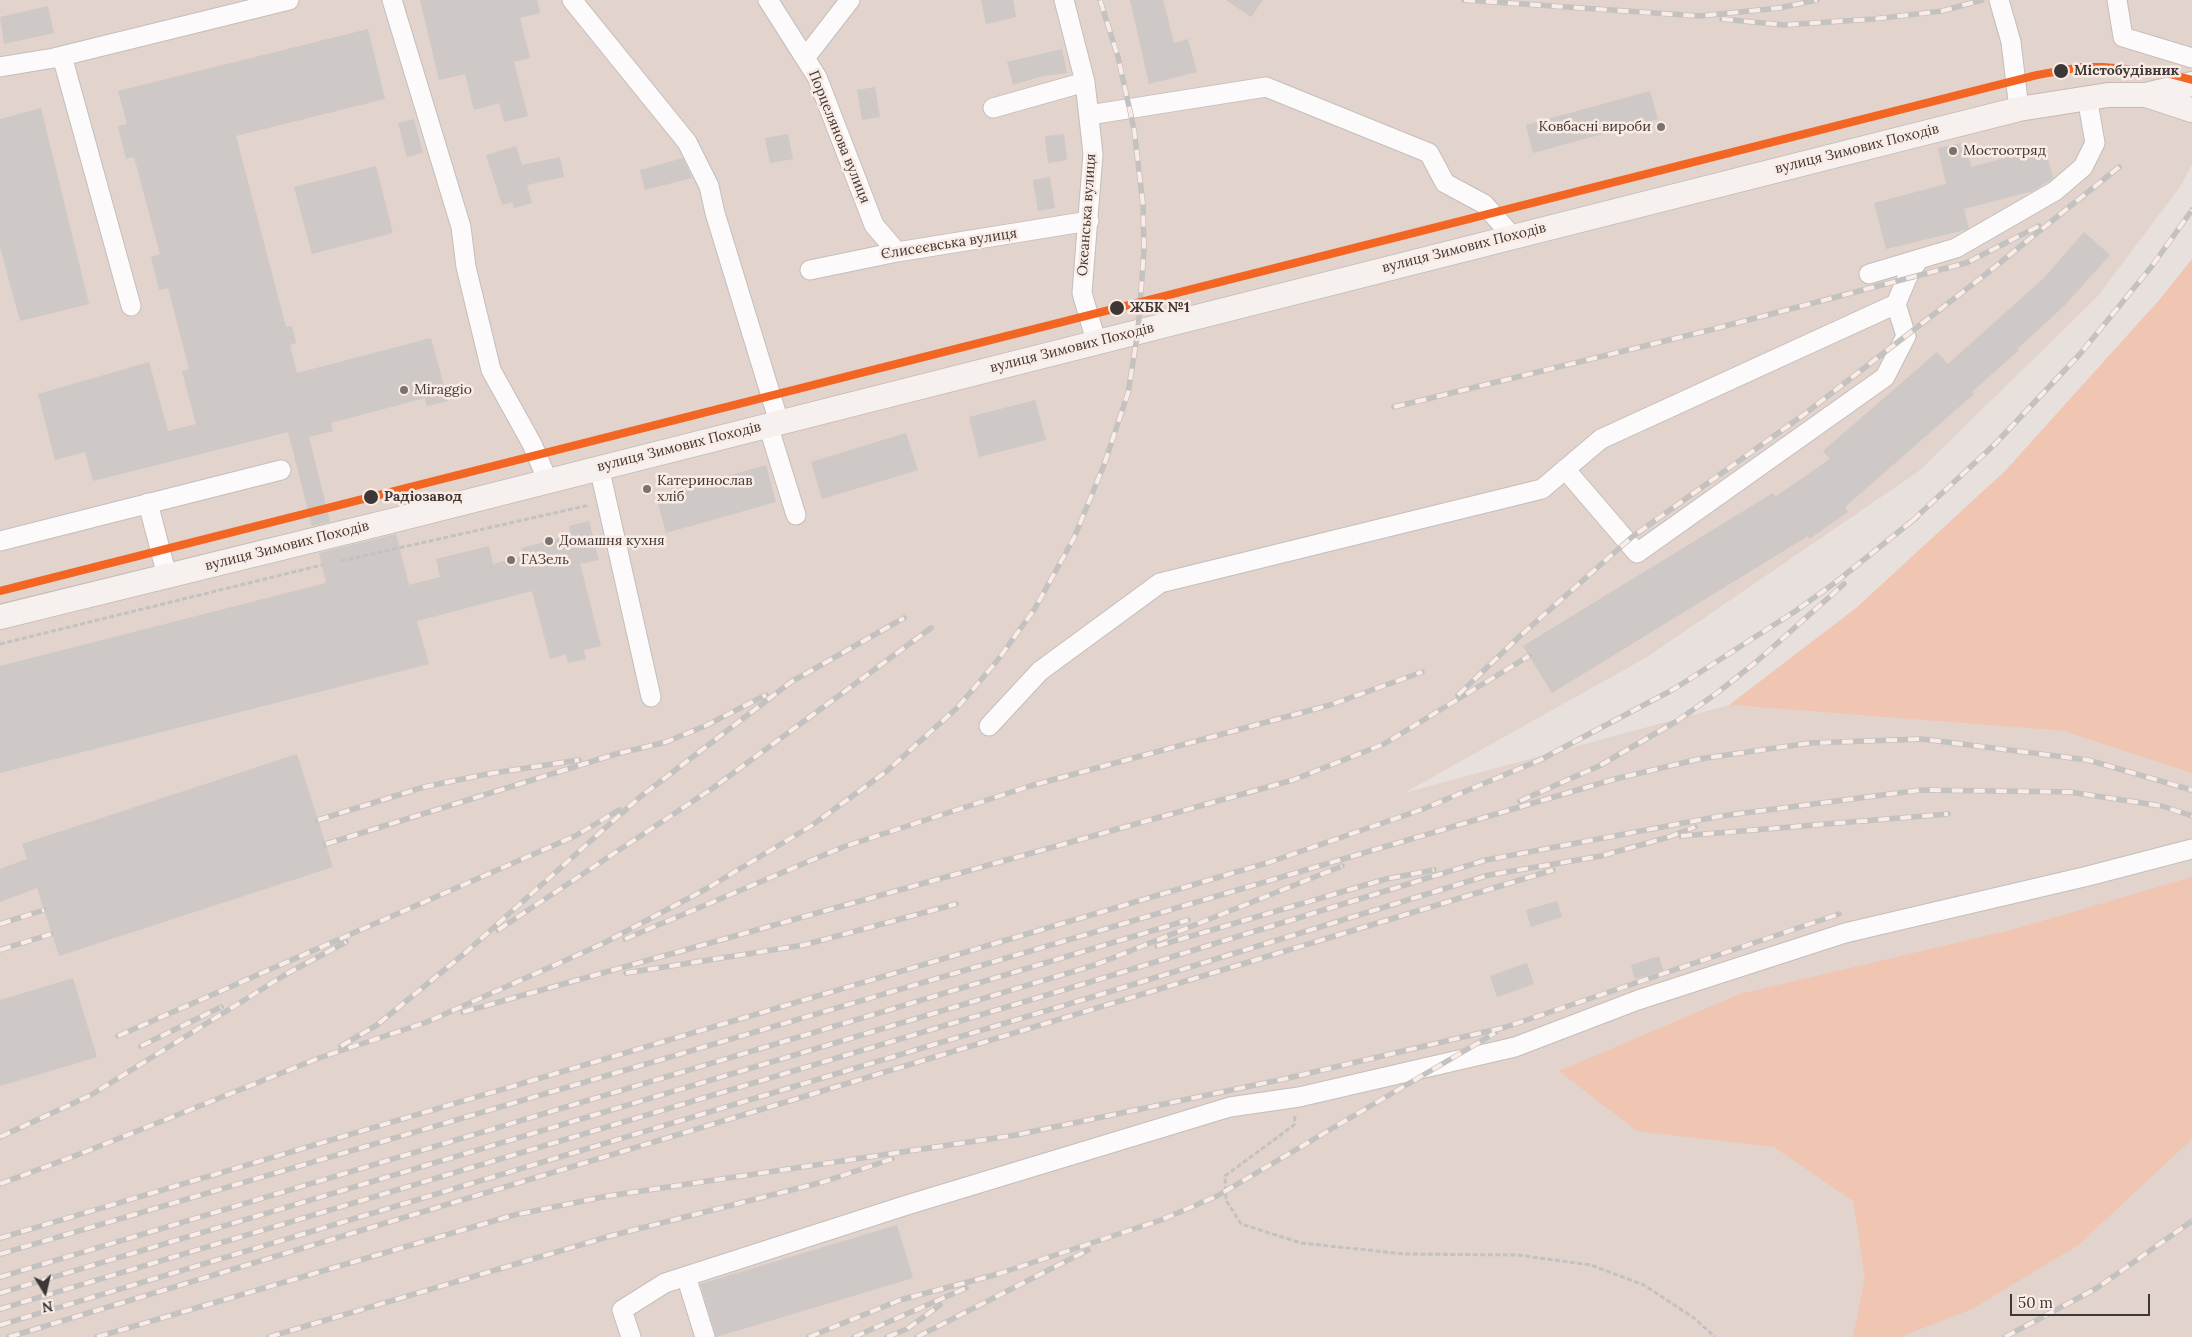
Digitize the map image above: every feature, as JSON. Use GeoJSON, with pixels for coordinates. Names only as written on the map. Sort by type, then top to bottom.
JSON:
{"type":"FeatureCollection","features":[{"type":"Feature","properties":{"kind":"main road","name":"вулиця Зимових Походів"},"geometry":{"type":"LineString","coordinates":[[0,617],[2019,109],[2108,94],[2146,95],[2192,84]]}},
{"type":"Feature","properties":{"kind":"main road","name":"вулиця Зимових Походів"},"geometry":{"type":"LineString","coordinates":[[2146,95],[2192,110]]}},
{"type":"Feature","properties":{"kind":"street"},"geometry":{"type":"LineString","coordinates":[[0,67],[62,56],[289,0]]}},
{"type":"Feature","properties":{"kind":"street"},"geometry":{"type":"LineString","coordinates":[[392,0],[462,227],[466,267],[490,370],[532,444],[548,480]]}},
{"type":"Feature","properties":{"kind":"street"},"geometry":{"type":"LineString","coordinates":[[572,0],[687,142],[709,186],[796,515]]}},
{"type":"Feature","properties":{"kind":"street"},"geometry":{"type":"LineString","coordinates":[[768,0],[805,58]]}},
{"type":"Feature","properties":{"kind":"street","name":"Порцелянова вулиця"},"geometry":{"type":"LineString","coordinates":[[850,0],[805,58],[817,77],[874,225],[897,252]]}},
{"type":"Feature","properties":{"kind":"street","name":"Океанська вулиця"},"geometry":{"type":"LineString","coordinates":[[1064,0],[1085,82],[1093,154],[1082,293],[1087,316],[1096,341]]}},
{"type":"Feature","properties":{"kind":"street"},"geometry":{"type":"LineString","coordinates":[[2000,0],[2011,42],[2019,109]]}},
{"type":"Feature","properties":{"kind":"street"},"geometry":{"type":"LineString","coordinates":[[2117,0],[2122,37],[2192,58]]}},
{"type":"Feature","properties":{"kind":"street"},"geometry":{"type":"LineString","coordinates":[[62,56],[131,306]]}},
{"type":"Feature","properties":{"kind":"street"},"geometry":{"type":"LineString","coordinates":[[993,108],[1085,82]]}},
{"type":"Feature","properties":{"kind":"street"},"geometry":{"type":"LineString","coordinates":[[1089,115],[1266,87],[1429,153],[1445,182],[1484,204],[1512,236]]}},
{"type":"Feature","properties":{"kind":"street"},"geometry":{"type":"LineString","coordinates":[[1869,274],[1956,248],[2055,191],[2084,166],[2095,143],[2087,97]]}},
{"type":"Feature","properties":{"kind":"street","name":"Єлисєєвська вулиця"},"geometry":{"type":"LineString","coordinates":[[810,270],[897,252],[1089,222]]}},
{"type":"Feature","properties":{"kind":"street"},"geometry":{"type":"LineString","coordinates":[[1565,469],[1637,553],[1885,377],[1906,336],[1896,304],[1906,278],[1918,260]]}},
{"type":"Feature","properties":{"kind":"street"},"geometry":{"type":"LineString","coordinates":[[989,726],[1040,671],[1160,583],[1542,489],[1601,439],[1896,304]]}},
{"type":"Feature","properties":{"kind":"street"},"geometry":{"type":"LineString","coordinates":[[599,466],[652,697]]}},
{"type":"Feature","properties":{"kind":"street"},"geometry":{"type":"LineString","coordinates":[[0,541],[281,470]]}},
{"type":"Feature","properties":{"kind":"street"},"geometry":{"type":"LineString","coordinates":[[148,503],[167,576]]}},
{"type":"Feature","properties":{"kind":"street"},"geometry":{"type":"LineString","coordinates":[[631,1337],[622,1310],[665,1283],[916,1202],[1230,1107],[1299,1097],[1515,1047],[1638,1000],[1845,933],[2088,876],[2192,848]]}},
{"type":"Feature","properties":{"kind":"street"},"geometry":{"type":"LineString","coordinates":[[686,1276],[705,1337]]}},
{"type":"Feature","properties":{"kind":"path"},"geometry":{"type":"LineString","coordinates":[[340,561],[606,501]]}},
{"type":"Feature","properties":{"kind":"path"},"geometry":{"type":"LineString","coordinates":[[0,644],[322,566]]}},
{"type":"Feature","properties":{"kind":"path"},"geometry":{"type":"LineString","coordinates":[[1299,1097],[1294,1125],[1225,1176],[1226,1200],[1241,1224],[1301,1243],[1405,1254],[1517,1255],[1591,1265],[1644,1284],[1694,1318],[1715,1337]]}},
{"type":"Feature","properties":{"kind":"shaded area"},"geometry":{"type":"Polygon","coordinates":[[[0,0],[2192,0],[2192,164],[2180,187],[2097,297],[1919,471],[1647,657],[1404,793],[1729,705],[2064,731],[2192,752],[2192,1337],[0,1337],[0,0]]]}},
{"type":"Feature","properties":{"kind":"shaded area"},"geometry":{"type":"Polygon","coordinates":[[[2192,259],[2192,773],[2064,731],[1729,705],[1856,608],[2005,471],[2160,299],[2192,259]]]}},
{"type":"Feature","properties":{"kind":"shaded area"},"geometry":{"type":"Polygon","coordinates":[[[2192,877],[2192,1139],[2078,1245],[1972,1309],[1900,1337],[1853,1337],[1865,1278],[1853,1201],[1774,1147],[1637,1131],[1559,1071],[1740,994],[2015,929],[2192,877]]]}},
{"type":"Feature","properties":{"kind":"building"},"geometry":{"type":"Polygon","coordinates":[[[420,0],[537,0],[540,13],[520,18],[530,58],[514,62],[528,116],[504,122],[499,103],[474,110],[465,74],[439,80],[420,0]]]}},
{"type":"Feature","properties":{"kind":"building"},"geometry":{"type":"Polygon","coordinates":[[[981,0],[1013,0],[1016,17],[986,24],[981,0]]]}},
{"type":"Feature","properties":{"kind":"building"},"geometry":{"type":"Polygon","coordinates":[[[1130,0],[1163,0],[1174,43],[1188,39],[1197,72],[1149,84],[1130,0]]]}},
{"type":"Feature","properties":{"kind":"building"},"geometry":{"type":"Polygon","coordinates":[[[1226,0],[1263,0],[1251,17],[1226,0]]]}},
{"type":"Feature","properties":{"kind":"building"},"geometry":{"type":"Polygon","coordinates":[[[48,6],[54,33],[4,44],[0,17],[48,6]]]}},
{"type":"Feature","properties":{"kind":"building"},"geometry":{"type":"Polygon","coordinates":[[[368,29],[385,99],[236,136],[286,327],[292,326],[296,343],[290,345],[297,373],[431,338],[448,401],[427,406],[425,398],[331,423],[333,431],[309,437],[330,522],[312,526],[288,432],[93,481],[85,452],[55,460],[38,394],[149,362],[168,431],[196,424],[182,371],[189,369],[168,288],[159,290],[151,257],[160,254],[134,157],[126,159],[118,126],[127,124],[118,91],[368,29]]]}},
{"type":"Feature","properties":{"kind":"building"},"geometry":{"type":"Polygon","coordinates":[[[1062,49],[1067,73],[1043,76],[1013,85],[1007,62],[1062,49]]]}},
{"type":"Feature","properties":{"kind":"building"},"geometry":{"type":"Polygon","coordinates":[[[875,87],[880,117],[862,120],[857,90],[875,87]]]}},
{"type":"Feature","properties":{"kind":"building"},"geometry":{"type":"Polygon","coordinates":[[[1650,91],[1658,119],[1533,153],[1526,125],[1650,91]]]}},
{"type":"Feature","properties":{"kind":"building"},"geometry":{"type":"Polygon","coordinates":[[[41,108],[89,304],[20,321],[0,247],[0,119],[41,108]]]}},
{"type":"Feature","properties":{"kind":"building"},"geometry":{"type":"Polygon","coordinates":[[[414,119],[423,153],[407,157],[398,123],[414,119]]]}},
{"type":"Feature","properties":{"kind":"building"},"geometry":{"type":"Polygon","coordinates":[[[788,134],[793,159],[770,163],[765,138],[788,134]]]}},
{"type":"Feature","properties":{"kind":"building"},"geometry":{"type":"Polygon","coordinates":[[[1064,134],[1067,160],[1048,163],[1045,136],[1064,134]]]}},
{"type":"Feature","properties":{"kind":"building"},"geometry":{"type":"Polygon","coordinates":[[[1966,142],[1971,167],[2045,147],[2053,178],[2033,191],[1964,209],[1969,228],[1965,230],[1886,249],[1874,203],[1946,184],[1938,148],[1966,142]]]}},
{"type":"Feature","properties":{"kind":"building"},"geometry":{"type":"Polygon","coordinates":[[[516,146],[522,165],[560,157],[564,177],[527,185],[532,203],[514,208],[512,202],[502,205],[486,155],[516,146]]]}},
{"type":"Feature","properties":{"kind":"building"},"geometry":{"type":"Polygon","coordinates":[[[683,158],[692,178],[645,190],[640,170],[683,158]]]}},
{"type":"Feature","properties":{"kind":"building"},"geometry":{"type":"Polygon","coordinates":[[[376,166],[393,233],[312,254],[294,187],[376,166]]]}},
{"type":"Feature","properties":{"kind":"building"},"geometry":{"type":"Polygon","coordinates":[[[1050,177],[1055,208],[1038,211],[1033,180],[1050,177]]]}},
{"type":"Feature","properties":{"kind":"building"},"geometry":{"type":"Polygon","coordinates":[[[2084,232],[2110,255],[2064,306],[1972,392],[1974,394],[1845,507],[1848,512],[1809,539],[1808,536],[1552,693],[1523,646],[1773,493],[1775,497],[1830,459],[1823,451],[1937,352],[1948,364],[2044,278],[2084,232]]]}},
{"type":"Feature","properties":{"kind":"building"},"geometry":{"type":"Polygon","coordinates":[[[1035,400],[1046,440],[979,457],[969,417],[1035,400]]]}},
{"type":"Feature","properties":{"kind":"building"},"geometry":{"type":"Polygon","coordinates":[[[906,433],[918,470],[822,499],[811,462],[906,433]]]}},
{"type":"Feature","properties":{"kind":"building"},"geometry":{"type":"Polygon","coordinates":[[[766,465],[776,502],[666,533],[656,496],[766,465]]]}},
{"type":"Feature","properties":{"kind":"building"},"geometry":{"type":"Polygon","coordinates":[[[589,521],[599,560],[580,564],[601,646],[584,650],[586,659],[568,663],[566,654],[550,659],[532,591],[417,621],[429,664],[0,773],[0,666],[326,583],[319,553],[396,534],[409,585],[440,577],[436,559],[489,546],[493,564],[524,556],[521,548],[571,535],[569,526],[589,521]]]}},
{"type":"Feature","properties":{"kind":"building"},"geometry":{"type":"Polygon","coordinates":[[[297,754],[333,867],[59,956],[37,888],[0,902],[0,869],[27,859],[22,844],[297,754]]]}},
{"type":"Feature","properties":{"kind":"building"},"geometry":{"type":"Polygon","coordinates":[[[1557,901],[1562,917],[1531,927],[1526,910],[1557,901]]]}},
{"type":"Feature","properties":{"kind":"building"},"geometry":{"type":"Polygon","coordinates":[[[1659,956],[1663,971],[1635,979],[1631,965],[1659,956]]]}},
{"type":"Feature","properties":{"kind":"building"},"geometry":{"type":"Polygon","coordinates":[[[1527,963],[1534,984],[1497,997],[1490,976],[1527,963]]]}},
{"type":"Feature","properties":{"kind":"building"},"geometry":{"type":"Polygon","coordinates":[[[73,978],[97,1057],[0,1086],[0,1000],[73,978]]]}},
{"type":"Feature","properties":{"kind":"building"},"geometry":{"type":"Polygon","coordinates":[[[897,1225],[913,1278],[716,1337],[700,1284],[897,1225]]]}},
{"type":"Feature","properties":{"kind":"railway"},"geometry":{"type":"LineString","coordinates":[[0,1184],[319,1058],[427,1022],[602,944],[706,889],[811,826],[887,771],[958,707],[997,661],[1034,610],[1074,538],[1104,465],[1128,393],[1138,331],[1144,251],[1143,205],[1134,129],[1118,57],[1100,0]]}},
{"type":"Feature","properties":{"kind":"railway"},"geometry":{"type":"LineString","coordinates":[[1464,0],[1700,16],[1779,8],[1817,0]]}},
{"type":"Feature","properties":{"kind":"railway"},"geometry":{"type":"LineString","coordinates":[[1722,19],[1784,25],[1874,19],[1942,11],[1982,0]]}},
{"type":"Feature","properties":{"kind":"railway"},"geometry":{"type":"LineString","coordinates":[[1458,695],[1520,636],[1632,537],[1802,416],[1986,274],[2119,167]]}},
{"type":"Feature","properties":{"kind":"railway"},"geometry":{"type":"LineString","coordinates":[[1912,521],[1995,444],[2080,354],[2152,266],[2192,210]]}},
{"type":"Feature","properties":{"kind":"railway"},"geometry":{"type":"LineString","coordinates":[[1394,407],[1710,330],[1966,263],[2039,226]]}},
{"type":"Feature","properties":{"kind":"railway"},"geometry":{"type":"LineString","coordinates":[[0,1238],[1270,862],[1423,809],[1540,760],[1674,689],[1794,612],[1836,582],[1917,517]]}},
{"type":"Feature","properties":{"kind":"railway"},"geometry":{"type":"LineString","coordinates":[[1520,801],[1599,766],[1677,721],[1717,693],[1756,662],[1844,584]]}},
{"type":"Feature","properties":{"kind":"railway"},"geometry":{"type":"LineString","coordinates":[[341,1046],[377,1025],[465,953],[640,797],[791,682],[904,618]]}},
{"type":"Feature","properties":{"kind":"railway"},"geometry":{"type":"LineString","coordinates":[[498,930],[713,788],[931,628]]}},
{"type":"Feature","properties":{"kind":"railway"},"geometry":{"type":"LineString","coordinates":[[463,1012],[1293,780],[1384,744],[1529,656]]}},
{"type":"Feature","properties":{"kind":"railway"},"geometry":{"type":"LineString","coordinates":[[625,939],[843,847],[1030,786],[1330,705],[1422,672]]}},
{"type":"Feature","properties":{"kind":"railway"},"geometry":{"type":"LineString","coordinates":[[326,844],[616,754],[666,742],[705,726],[766,695]]}},
{"type":"Feature","properties":{"kind":"railway"},"geometry":{"type":"LineString","coordinates":[[0,1254],[1615,779],[1699,759],[1810,743],[1922,739],[2088,760],[2192,790]]}},
{"type":"Feature","properties":{"kind":"railway"},"geometry":{"type":"LineString","coordinates":[[318,820],[424,787],[487,774],[579,760]]}},
{"type":"Feature","properties":{"kind":"railway"},"geometry":{"type":"LineString","coordinates":[[0,1309],[1100,979],[1486,860],[1721,816],[1921,790],[2070,792],[2162,806],[2192,816]]}},
{"type":"Feature","properties":{"kind":"railway"},"geometry":{"type":"LineString","coordinates":[[118,1036],[575,836],[619,810]]}},
{"type":"Feature","properties":{"kind":"railway"},"geometry":{"type":"LineString","coordinates":[[1681,836],[1948,814]]}},
{"type":"Feature","properties":{"kind":"railway"},"geometry":{"type":"LineString","coordinates":[[0,1325],[1102,994],[1489,875],[1601,856],[1669,837],[1695,827]]}},
{"type":"Feature","properties":{"kind":"railway"},"geometry":{"type":"LineString","coordinates":[[0,1293],[1095,965],[1342,866]]}},
{"type":"Feature","properties":{"kind":"railway"},"geometry":{"type":"LineString","coordinates":[[1157,946],[1386,879],[1434,870]]}},
{"type":"Feature","properties":{"kind":"railway"},"geometry":{"type":"LineString","coordinates":[[9,1337],[1553,870]]}},
{"type":"Feature","properties":{"kind":"railway"},"geometry":{"type":"LineString","coordinates":[[626,973],[804,945],[956,904]]}},
{"type":"Feature","properties":{"kind":"railway"},"geometry":{"type":"LineString","coordinates":[[0,924],[44,910]]}},
{"type":"Feature","properties":{"kind":"railway"},"geometry":{"type":"LineString","coordinates":[[97,1337],[514,1215],[608,1196],[1016,1135],[1284,1079],[1506,1027],[1839,914]]}},
{"type":"Feature","properties":{"kind":"railway"},"geometry":{"type":"LineString","coordinates":[[0,1277],[1188,920]]}},
{"type":"Feature","properties":{"kind":"railway"},"geometry":{"type":"LineString","coordinates":[[0,950],[51,934]]}},
{"type":"Feature","properties":{"kind":"railway"},"geometry":{"type":"LineString","coordinates":[[0,1137],[91,1095],[288,973],[346,942]]}},
{"type":"Feature","properties":{"kind":"railway"},"geometry":{"type":"LineString","coordinates":[[141,1046],[221,1007]]}},
{"type":"Feature","properties":{"kind":"railway"},"geometry":{"type":"LineString","coordinates":[[809,1337],[900,1300],[998,1274],[1161,1220],[1217,1196],[1495,1033]]}},
{"type":"Feature","properties":{"kind":"railway"},"geometry":{"type":"LineString","coordinates":[[269,1337],[614,1235],[823,1182],[892,1159]]}},
{"type":"Feature","properties":{"kind":"railway"},"geometry":{"type":"LineString","coordinates":[[2005,1337],[2097,1288],[2192,1221]]}},
{"type":"Feature","properties":{"kind":"railway"},"geometry":{"type":"LineString","coordinates":[[917,1337],[1088,1250]]}},
{"type":"Feature","properties":{"kind":"railway"},"geometry":{"type":"LineString","coordinates":[[854,1337],[966,1288]]}},
{"type":"Feature","properties":{"kind":"railway"},"geometry":{"type":"LineString","coordinates":[[887,1337],[907,1329],[940,1305]]}},
{"type":"Feature","properties":{"kind":"transit line"},"geometry":{"type":"LineString","coordinates":[[0,591],[2037,75],[2082,67],[2103,67],[2162,72],[2192,80]]}},
{"type":"Feature","properties":{"kind":"place","name":"Містобудівник"},"geometry":{"type":"Point","coordinates":[2061,71]}},
{"type":"Feature","properties":{"kind":"place","name":"Ковбасні вироби"},"geometry":{"type":"Point","coordinates":[1661,127]}},
{"type":"Feature","properties":{"kind":"place","name":"Мостоотряд"},"geometry":{"type":"Point","coordinates":[1953,151]}},
{"type":"Feature","properties":{"kind":"place","name":"ЖБК №1"},"geometry":{"type":"Point","coordinates":[1117,308]}},
{"type":"Feature","properties":{"kind":"place","name":"Miraggio"},"geometry":{"type":"Point","coordinates":[404,390]}},
{"type":"Feature","properties":{"kind":"place","name":"Катеринослав хліб"},"geometry":{"type":"Point","coordinates":[647,489]}},
{"type":"Feature","properties":{"kind":"place","name":"Радіозавод"},"geometry":{"type":"Point","coordinates":[371,497]}},
{"type":"Feature","properties":{"kind":"place","name":"Домашня кухня"},"geometry":{"type":"Point","coordinates":[549,541]}},
{"type":"Feature","properties":{"kind":"place","name":"ГАЗель"},"geometry":{"type":"Point","coordinates":[511,560]}}]}
